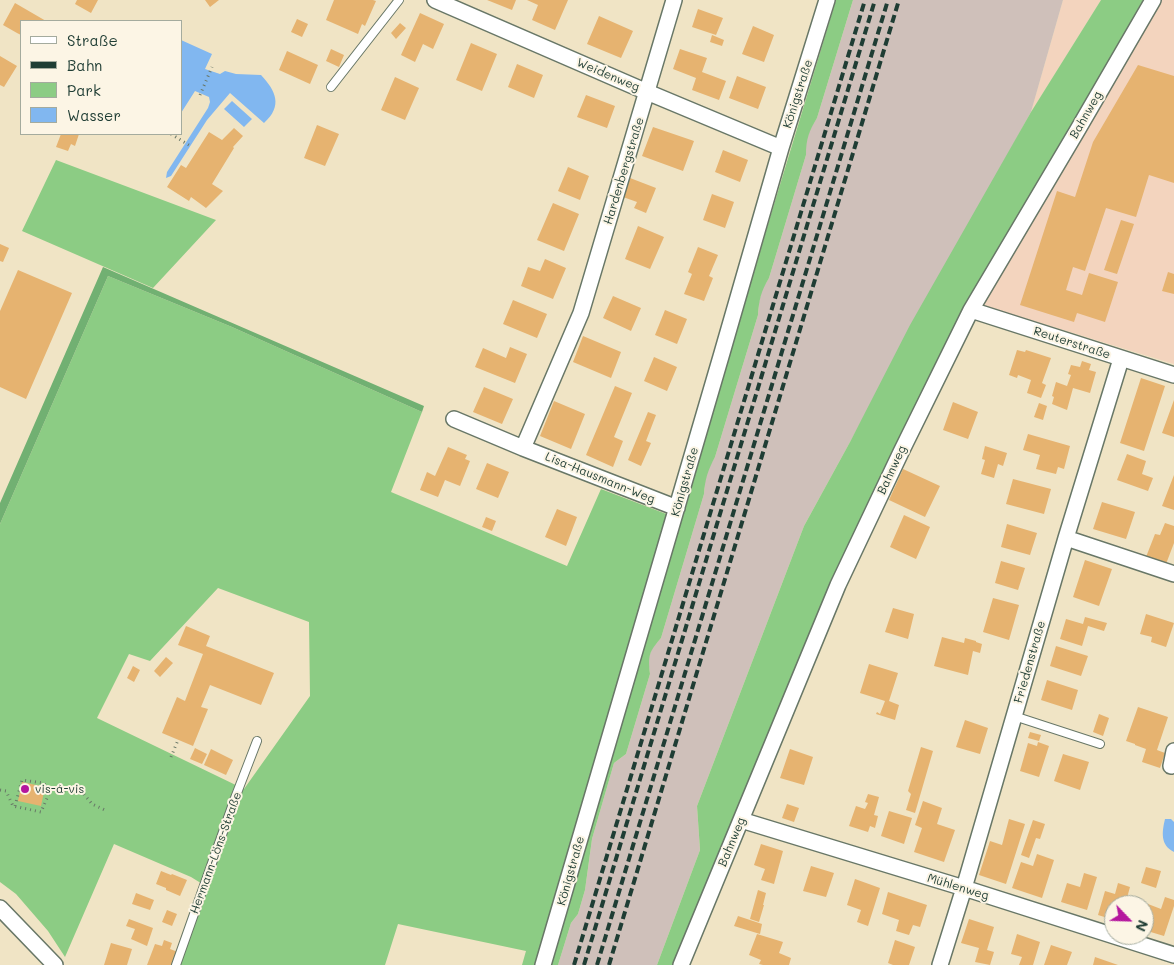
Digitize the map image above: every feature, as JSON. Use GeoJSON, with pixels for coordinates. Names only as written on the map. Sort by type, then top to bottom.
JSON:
{"type":"FeatureCollection","features":[{"type":"Feature","properties":{"kind":"street","name":"Weidenweg"},"geometry":{"type":"LineString","coordinates":[[435,0],[781,148]]}},
{"type":"Feature","properties":{"kind":"street","name":"Hardenbergstraße"},"geometry":{"type":"LineString","coordinates":[[523,448],[581,313],[674,0]]}},
{"type":"Feature","properties":{"kind":"street","name":"Königstraße"},"geometry":{"type":"LineString","coordinates":[[543,965],[781,148],[827,0]]}},
{"type":"Feature","properties":{"kind":"street","name":"Bahnweg"},"geometry":{"type":"LineString","coordinates":[[681,965],[838,585],[901,452],[971,310],[1153,0]]}},
{"type":"Feature","properties":{"kind":"street","name":"Reuterstraße"},"geometry":{"type":"LineString","coordinates":[[971,310],[1174,376]]}},
{"type":"Feature","properties":{"kind":"street","name":"Friedenstraße"},"geometry":{"type":"LineString","coordinates":[[940,965],[1121,359]]}},
{"type":"Feature","properties":{"kind":"street","name":"Lisa-Hausmann-Weg"},"geometry":{"type":"LineString","coordinates":[[454,419],[677,508]]}},
{"type":"Feature","properties":{"kind":"street"},"geometry":{"type":"LineString","coordinates":[[1066,538],[1174,574]]}},
{"type":"Feature","properties":{"kind":"street","name":"Mühlenweg"},"geometry":{"type":"LineString","coordinates":[[741,820],[1174,955]]}},
{"type":"Feature","properties":{"kind":"street"},"geometry":{"type":"LineString","coordinates":[[0,908],[55,965]]}},
{"type":"Feature","properties":{"kind":"lane"},"geometry":{"type":"LineString","coordinates":[[330,87],[399,0]]}},
{"type":"Feature","properties":{"kind":"lane"},"geometry":{"type":"LineString","coordinates":[[1014,716],[1100,744]]}},
{"type":"Feature","properties":{"kind":"lane","name":"Hermann-Löns-Straße"},"geometry":{"type":"LineString","coordinates":[[176,965],[258,741]]}},
{"type":"Feature","properties":{"kind":"path"},"geometry":{"type":"LineString","coordinates":[[200,95],[212,67]]}},
{"type":"Feature","properties":{"kind":"path"},"geometry":{"type":"LineString","coordinates":[[173,135],[192,147]]}},
{"type":"Feature","properties":{"kind":"path"},"geometry":{"type":"LineString","coordinates":[[171,757],[178,740]]}},
{"type":"Feature","properties":{"kind":"path"},"geometry":{"type":"LineString","coordinates":[[15,806],[22,780],[43,783],[51,790],[83,793],[92,804],[107,810]]}},
{"type":"Feature","properties":{"kind":"path"},"geometry":{"type":"LineString","coordinates":[[0,790],[6,791],[13,806],[41,812],[51,790]]}},
{"type":"Feature","properties":{"kind":"shaded area"},"geometry":{"type":"Polygon","coordinates":[[[853,0],[1063,0],[1031,112],[804,526],[697,806],[700,850],[657,965],[558,965],[571,923],[578,914],[585,890],[592,839],[614,763],[626,754],[650,674],[648,660],[652,648],[661,638],[704,494],[708,469],[715,457],[758,315],[762,289],[769,278],[806,155],[806,142],[810,129],[817,118],[853,0]]]}},
{"type":"Feature","properties":{"kind":"shaded area"},"geometry":{"type":"Polygon","coordinates":[[[1063,0],[1101,0],[1031,112],[1063,0]]]}},
{"type":"Feature","properties":{"kind":"shaded area"},"geometry":{"type":"Polygon","coordinates":[[[1143,0],[1174,0],[1174,364],[972,302],[1143,0]]]}},
{"type":"Feature","properties":{"kind":"green space"},"geometry":{"type":"Polygon","coordinates":[[[836,0],[853,0],[817,118],[809,135],[806,155],[769,278],[761,296],[758,315],[715,457],[707,475],[704,494],[661,638],[650,654],[650,674],[626,754],[614,763],[592,839],[585,890],[578,914],[571,923],[558,965],[522,965],[526,951],[398,924],[385,965],[177,965],[204,885],[191,877],[114,844],[65,957],[48,931],[16,894],[0,882],[0,524],[108,276],[232,327],[422,412],[391,492],[567,566],[601,489],[682,520],[766,231],[836,0]],[[218,588],[150,661],[129,654],[97,718],[244,789],[310,696],[309,622],[218,588]]]}},
{"type":"Feature","properties":{"kind":"green space"},"geometry":{"type":"Polygon","coordinates":[[[1101,0],[1143,0],[895,447],[831,580],[735,817],[672,965],[657,965],[700,850],[697,806],[804,526],[850,442],[910,325],[1031,112],[1101,0]]]}},
{"type":"Feature","properties":{"kind":"green space"},"geometry":{"type":"Polygon","coordinates":[[[56,160],[216,220],[153,288],[22,231],[56,160]]]}},
{"type":"Feature","properties":{"kind":"green space"},"geometry":{"type":"Polygon","coordinates":[[[103,267],[424,406],[422,412],[232,327],[108,276],[0,524],[0,503],[103,267]]]}},
{"type":"Feature","properties":{"kind":"water"},"geometry":{"type":"Polygon","coordinates":[[[182,40],[212,54],[205,69],[220,74],[225,71],[236,74],[261,75],[274,93],[274,111],[264,123],[230,93],[207,120],[171,176],[166,178],[167,172],[210,102],[209,97],[195,91],[182,111],[182,40]]]}},
{"type":"Feature","properties":{"kind":"water"},"geometry":{"type":"Polygon","coordinates":[[[232,101],[252,119],[244,127],[224,109],[232,101]]]}},
{"type":"Feature","properties":{"kind":"water"},"geometry":{"type":"Polygon","coordinates":[[[1165,819],[1171,819],[1174,822],[1174,852],[1164,842],[1165,819]]]}},
{"type":"Feature","properties":{"kind":"building"},"geometry":{"type":"Polygon","coordinates":[[[77,0],[98,0],[91,13],[75,4],[77,0]]]}},
{"type":"Feature","properties":{"kind":"building"},"geometry":{"type":"Polygon","coordinates":[[[205,0],[219,0],[210,7],[205,0]]]}},
{"type":"Feature","properties":{"kind":"building"},"geometry":{"type":"Polygon","coordinates":[[[334,0],[376,1],[365,26],[362,24],[358,34],[326,20],[334,0]]]}},
{"type":"Feature","properties":{"kind":"building"},"geometry":{"type":"Polygon","coordinates":[[[487,0],[516,0],[512,10],[487,0]]]}},
{"type":"Feature","properties":{"kind":"building"},"geometry":{"type":"Polygon","coordinates":[[[527,0],[568,0],[555,30],[532,20],[538,5],[527,0]]]}},
{"type":"Feature","properties":{"kind":"building"},"geometry":{"type":"Polygon","coordinates":[[[15,3],[44,20],[20,20],[20,34],[3,25],[15,3]]]}},
{"type":"Feature","properties":{"kind":"building"},"geometry":{"type":"Polygon","coordinates":[[[698,9],[723,18],[716,35],[692,27],[698,9]]]}},
{"type":"Feature","properties":{"kind":"building"},"geometry":{"type":"Polygon","coordinates":[[[420,13],[444,24],[433,49],[423,44],[415,62],[401,55],[420,13]]]}},
{"type":"Feature","properties":{"kind":"building"},"geometry":{"type":"Polygon","coordinates":[[[599,16],[633,31],[621,58],[587,44],[599,16]]]}},
{"type":"Feature","properties":{"kind":"building"},"geometry":{"type":"Polygon","coordinates":[[[297,19],[308,24],[302,37],[291,32],[297,19]]]}},
{"type":"Feature","properties":{"kind":"building"},"geometry":{"type":"Polygon","coordinates":[[[400,23],[406,28],[396,39],[391,33],[400,23]]]}},
{"type":"Feature","properties":{"kind":"building"},"geometry":{"type":"Polygon","coordinates":[[[753,26],[774,35],[764,62],[742,54],[753,26]]]}},
{"type":"Feature","properties":{"kind":"building"},"geometry":{"type":"Polygon","coordinates":[[[712,35],[724,40],[722,46],[710,42],[712,35]]]}},
{"type":"Feature","properties":{"kind":"building"},"geometry":{"type":"Polygon","coordinates":[[[471,43],[497,54],[482,91],[456,80],[471,43]]]}},
{"type":"Feature","properties":{"kind":"building"},"geometry":{"type":"Polygon","coordinates":[[[331,49],[344,55],[339,67],[326,61],[331,49]]]}},
{"type":"Feature","properties":{"kind":"building"},"geometry":{"type":"Polygon","coordinates":[[[680,49],[707,58],[702,72],[726,81],[719,100],[692,90],[696,78],[673,69],[680,49]]]}},
{"type":"Feature","properties":{"kind":"building"},"geometry":{"type":"Polygon","coordinates":[[[287,51],[318,65],[310,84],[279,70],[287,51]]]}},
{"type":"Feature","properties":{"kind":"building"},"geometry":{"type":"Polygon","coordinates":[[[0,56],[17,66],[4,87],[0,85],[0,56]]]}},
{"type":"Feature","properties":{"kind":"building"},"geometry":{"type":"Polygon","coordinates":[[[517,64],[543,75],[534,98],[508,87],[517,64]]]}},
{"type":"Feature","properties":{"kind":"building"},"geometry":{"type":"Polygon","coordinates":[[[1138,65],[1174,76],[1174,183],[1149,175],[1136,217],[1106,208],[1085,271],[1073,267],[1066,290],[1082,295],[1089,273],[1118,282],[1105,322],[1077,313],[1074,322],[1020,305],[1057,191],[1075,197],[1093,142],[1138,65]]]}},
{"type":"Feature","properties":{"kind":"building"},"geometry":{"type":"Polygon","coordinates":[[[737,76],[766,87],[758,109],[729,98],[737,76]]]}},
{"type":"Feature","properties":{"kind":"building"},"geometry":{"type":"Polygon","coordinates":[[[395,77],[419,88],[405,120],[381,110],[395,77]]]}},
{"type":"Feature","properties":{"kind":"building"},"geometry":{"type":"Polygon","coordinates":[[[586,95],[615,106],[607,128],[577,117],[586,95]]]}},
{"type":"Feature","properties":{"kind":"building"},"geometry":{"type":"Polygon","coordinates":[[[317,125],[339,134],[325,166],[304,158],[317,125]]]}},
{"type":"Feature","properties":{"kind":"building"},"geometry":{"type":"Polygon","coordinates":[[[653,127],[694,141],[683,171],[642,156],[653,127]]]}},
{"type":"Feature","properties":{"kind":"building"},"geometry":{"type":"Polygon","coordinates":[[[234,128],[243,136],[233,147],[212,184],[223,191],[206,208],[191,197],[189,201],[167,187],[181,165],[186,168],[209,132],[222,140],[234,128]]]}},
{"type":"Feature","properties":{"kind":"building"},"geometry":{"type":"Polygon","coordinates":[[[61,135],[79,135],[75,146],[71,144],[68,151],[56,147],[61,135]]]}},
{"type":"Feature","properties":{"kind":"building"},"geometry":{"type":"Polygon","coordinates":[[[723,150],[748,160],[740,182],[715,172],[723,150]]]}},
{"type":"Feature","properties":{"kind":"building"},"geometry":{"type":"Polygon","coordinates":[[[568,167],[589,176],[580,200],[558,191],[568,167]]]}},
{"type":"Feature","properties":{"kind":"building"},"geometry":{"type":"Polygon","coordinates":[[[630,178],[656,188],[646,213],[634,208],[637,202],[623,197],[630,178]]]}},
{"type":"Feature","properties":{"kind":"building"},"geometry":{"type":"Polygon","coordinates":[[[712,194],[734,202],[725,228],[703,220],[712,194]]]}},
{"type":"Feature","properties":{"kind":"building"},"geometry":{"type":"Polygon","coordinates":[[[553,203],[579,214],[564,251],[537,240],[553,203]]]}},
{"type":"Feature","properties":{"kind":"building"},"geometry":{"type":"Polygon","coordinates":[[[1121,220],[1134,224],[1117,274],[1104,270],[1121,220]]]}},
{"type":"Feature","properties":{"kind":"building"},"geometry":{"type":"Polygon","coordinates":[[[638,226],[664,237],[650,269],[625,259],[638,226]]]}},
{"type":"Feature","properties":{"kind":"building"},"geometry":{"type":"Polygon","coordinates":[[[0,244],[9,248],[3,262],[0,261],[0,244]]]}},
{"type":"Feature","properties":{"kind":"building"},"geometry":{"type":"Polygon","coordinates":[[[698,247],[718,255],[709,276],[713,278],[704,301],[684,294],[692,274],[688,272],[698,247]]]}},
{"type":"Feature","properties":{"kind":"building"},"geometry":{"type":"Polygon","coordinates":[[[545,259],[566,268],[553,299],[521,286],[528,267],[540,271],[545,259]]]}},
{"type":"Feature","properties":{"kind":"building"},"geometry":{"type":"Polygon","coordinates":[[[18,270],[72,293],[26,399],[0,387],[0,311],[18,270]]]}},
{"type":"Feature","properties":{"kind":"building"},"geometry":{"type":"Polygon","coordinates":[[[1168,272],[1174,274],[1174,294],[1162,291],[1168,272]]]}},
{"type":"Feature","properties":{"kind":"building"},"geometry":{"type":"Polygon","coordinates":[[[613,296],[641,308],[631,331],[603,318],[613,296]]]}},
{"type":"Feature","properties":{"kind":"building"},"geometry":{"type":"Polygon","coordinates":[[[513,300],[547,314],[537,338],[503,324],[513,300]]]}},
{"type":"Feature","properties":{"kind":"building"},"geometry":{"type":"Polygon","coordinates":[[[665,310],[687,319],[677,344],[655,335],[665,310]]]}},
{"type":"Feature","properties":{"kind":"building"},"geometry":{"type":"Polygon","coordinates":[[[583,336],[621,352],[611,378],[573,362],[583,336]]]}},
{"type":"Feature","properties":{"kind":"building"},"geometry":{"type":"Polygon","coordinates":[[[510,347],[527,354],[515,383],[475,367],[483,348],[506,358],[510,347]]]}},
{"type":"Feature","properties":{"kind":"building"},"geometry":{"type":"Polygon","coordinates":[[[1017,350],[1025,352],[1026,350],[1051,358],[1042,383],[1046,385],[1041,398],[1027,393],[1031,380],[1018,375],[1017,378],[1009,375],[1017,350]]]}},
{"type":"Feature","properties":{"kind":"building"},"geometry":{"type":"Polygon","coordinates":[[[654,357],[677,367],[667,391],[644,381],[654,357]]]}},
{"type":"Feature","properties":{"kind":"building"},"geometry":{"type":"Polygon","coordinates":[[[1082,361],[1091,364],[1089,370],[1096,372],[1090,393],[1073,388],[1067,410],[1052,404],[1056,382],[1067,386],[1071,375],[1068,374],[1071,365],[1080,367],[1082,361]]]}},
{"type":"Feature","properties":{"kind":"building"},"geometry":{"type":"Polygon","coordinates":[[[1141,378],[1165,386],[1144,451],[1120,443],[1141,378]]]}},
{"type":"Feature","properties":{"kind":"building"},"geometry":{"type":"Polygon","coordinates":[[[615,386],[632,393],[614,437],[623,441],[613,467],[586,455],[615,386]]]}},
{"type":"Feature","properties":{"kind":"building"},"geometry":{"type":"Polygon","coordinates":[[[484,387],[513,399],[502,424],[473,412],[484,387]]]}},
{"type":"Feature","properties":{"kind":"building"},"geometry":{"type":"Polygon","coordinates":[[[1174,400],[1174,437],[1162,433],[1174,400]]]}},
{"type":"Feature","properties":{"kind":"building"},"geometry":{"type":"Polygon","coordinates":[[[554,401],[585,414],[571,449],[540,436],[554,401]]]}},
{"type":"Feature","properties":{"kind":"building"},"geometry":{"type":"Polygon","coordinates":[[[953,402],[978,412],[968,439],[943,430],[953,402]]]}},
{"type":"Feature","properties":{"kind":"building"},"geometry":{"type":"Polygon","coordinates":[[[1039,403],[1047,406],[1043,420],[1034,417],[1039,403]]]}},
{"type":"Feature","properties":{"kind":"building"},"geometry":{"type":"Polygon","coordinates":[[[648,412],[656,415],[646,441],[651,443],[641,466],[628,460],[648,412]]]}},
{"type":"Feature","properties":{"kind":"building"},"geometry":{"type":"Polygon","coordinates":[[[1028,434],[1070,446],[1064,469],[1058,467],[1056,474],[1036,469],[1040,455],[1023,450],[1028,434]]]}},
{"type":"Feature","properties":{"kind":"building"},"geometry":{"type":"Polygon","coordinates":[[[985,446],[1007,453],[1003,466],[998,464],[994,478],[981,474],[985,460],[982,459],[985,446]]]}},
{"type":"Feature","properties":{"kind":"building"},"geometry":{"type":"Polygon","coordinates":[[[448,447],[467,455],[465,459],[470,461],[460,486],[445,480],[438,497],[420,490],[427,472],[435,476],[448,447]]]}},
{"type":"Feature","properties":{"kind":"building"},"geometry":{"type":"Polygon","coordinates":[[[1127,454],[1146,461],[1142,474],[1153,478],[1148,491],[1117,480],[1127,454]]]}},
{"type":"Feature","properties":{"kind":"building"},"geometry":{"type":"Polygon","coordinates":[[[487,463],[509,472],[498,498],[476,489],[487,463]]]}},
{"type":"Feature","properties":{"kind":"building"},"geometry":{"type":"Polygon","coordinates":[[[903,469],[940,486],[925,517],[889,500],[903,469]]]}},
{"type":"Feature","properties":{"kind":"building"},"geometry":{"type":"Polygon","coordinates":[[[1174,475],[1174,510],[1162,506],[1174,475]]]}},
{"type":"Feature","properties":{"kind":"building"},"geometry":{"type":"Polygon","coordinates":[[[1013,479],[1051,489],[1044,514],[1006,504],[1013,479]]]}},
{"type":"Feature","properties":{"kind":"building"},"geometry":{"type":"Polygon","coordinates":[[[1102,502],[1135,512],[1126,539],[1093,529],[1102,502]]]}},
{"type":"Feature","properties":{"kind":"building"},"geometry":{"type":"Polygon","coordinates":[[[557,509],[577,517],[566,546],[545,537],[557,509]]]}},
{"type":"Feature","properties":{"kind":"building"},"geometry":{"type":"Polygon","coordinates":[[[904,515],[930,527],[916,559],[890,547],[904,515]]]}},
{"type":"Feature","properties":{"kind":"building"},"geometry":{"type":"Polygon","coordinates":[[[486,517],[496,521],[492,531],[482,527],[486,517]]]}},
{"type":"Feature","properties":{"kind":"building"},"geometry":{"type":"Polygon","coordinates":[[[1165,523],[1174,526],[1174,543],[1166,564],[1146,557],[1155,534],[1160,535],[1165,523]]]}},
{"type":"Feature","properties":{"kind":"building"},"geometry":{"type":"Polygon","coordinates":[[[1007,524],[1037,533],[1030,555],[1001,547],[1007,524]]]}},
{"type":"Feature","properties":{"kind":"building"},"geometry":{"type":"Polygon","coordinates":[[[1085,560],[1112,569],[1099,606],[1073,597],[1085,560]]]}},
{"type":"Feature","properties":{"kind":"building"},"geometry":{"type":"Polygon","coordinates":[[[1001,561],[1025,568],[1018,590],[995,583],[1001,561]]]}},
{"type":"Feature","properties":{"kind":"building"},"geometry":{"type":"Polygon","coordinates":[[[993,598],[1019,605],[1009,640],[983,632],[993,598]]]}},
{"type":"Feature","properties":{"kind":"building"},"geometry":{"type":"Polygon","coordinates":[[[893,608],[914,614],[908,639],[885,632],[893,608]]]}},
{"type":"Feature","properties":{"kind":"building"},"geometry":{"type":"Polygon","coordinates":[[[1146,614],[1174,623],[1166,647],[1151,642],[1152,637],[1140,634],[1146,614]]]}},
{"type":"Feature","properties":{"kind":"building"},"geometry":{"type":"Polygon","coordinates":[[[1085,617],[1107,623],[1104,631],[1088,626],[1082,646],[1060,639],[1066,619],[1083,624],[1085,617]]]}},
{"type":"Feature","properties":{"kind":"building"},"geometry":{"type":"Polygon","coordinates":[[[186,626],[210,636],[206,646],[274,673],[261,705],[210,685],[201,707],[208,709],[193,746],[162,733],[177,697],[185,701],[203,654],[178,645],[186,626]]]}},
{"type":"Feature","properties":{"kind":"building"},"geometry":{"type":"Polygon","coordinates":[[[942,637],[964,643],[965,638],[982,644],[980,653],[973,651],[968,675],[934,666],[942,637]]]}},
{"type":"Feature","properties":{"kind":"building"},"geometry":{"type":"Polygon","coordinates":[[[1056,646],[1088,656],[1081,676],[1050,666],[1056,646]]]}},
{"type":"Feature","properties":{"kind":"building"},"geometry":{"type":"Polygon","coordinates":[[[166,657],[173,663],[160,677],[154,671],[166,657]]]}},
{"type":"Feature","properties":{"kind":"building"},"geometry":{"type":"Polygon","coordinates":[[[869,664],[898,673],[889,701],[899,705],[895,720],[876,714],[877,712],[880,714],[885,701],[860,693],[869,664]]]}},
{"type":"Feature","properties":{"kind":"building"},"geometry":{"type":"Polygon","coordinates":[[[133,666],[140,670],[134,682],[127,678],[133,666]]]}},
{"type":"Feature","properties":{"kind":"building"},"geometry":{"type":"Polygon","coordinates":[[[1047,680],[1078,690],[1072,710],[1041,700],[1047,680]]]}},
{"type":"Feature","properties":{"kind":"building"},"geometry":{"type":"Polygon","coordinates":[[[1138,707],[1168,717],[1157,750],[1165,753],[1160,768],[1142,762],[1146,749],[1126,741],[1138,707]]]}},
{"type":"Feature","properties":{"kind":"building"},"geometry":{"type":"Polygon","coordinates":[[[1099,714],[1109,718],[1103,736],[1093,732],[1099,714]]]}},
{"type":"Feature","properties":{"kind":"building"},"geometry":{"type":"Polygon","coordinates":[[[965,720],[988,728],[980,754],[956,747],[965,720]]]}},
{"type":"Feature","properties":{"kind":"building"},"geometry":{"type":"Polygon","coordinates":[[[1030,732],[1041,735],[1039,741],[1028,738],[1030,732]]]}},
{"type":"Feature","properties":{"kind":"building"},"geometry":{"type":"Polygon","coordinates":[[[1038,742],[1049,746],[1039,777],[1020,771],[1028,743],[1037,746],[1038,742]]]}},
{"type":"Feature","properties":{"kind":"building"},"geometry":{"type":"Polygon","coordinates":[[[921,747],[933,751],[915,813],[906,810],[911,794],[908,791],[921,747]]]}},
{"type":"Feature","properties":{"kind":"building"},"geometry":{"type":"Polygon","coordinates":[[[195,748],[207,754],[202,764],[190,759],[195,748]]]}},
{"type":"Feature","properties":{"kind":"building"},"geometry":{"type":"Polygon","coordinates":[[[211,749],[233,760],[226,775],[204,765],[211,749]]]}},
{"type":"Feature","properties":{"kind":"building"},"geometry":{"type":"Polygon","coordinates":[[[790,749],[813,757],[804,785],[780,778],[790,749]]]}},
{"type":"Feature","properties":{"kind":"building"},"geometry":{"type":"Polygon","coordinates":[[[1063,754],[1089,762],[1080,790],[1054,781],[1063,754]]]}},
{"type":"Feature","properties":{"kind":"building"},"geometry":{"type":"Polygon","coordinates":[[[22,782],[45,787],[41,806],[18,801],[22,782]]]}},
{"type":"Feature","properties":{"kind":"building"},"geometry":{"type":"Polygon","coordinates":[[[868,794],[879,797],[874,815],[878,816],[875,828],[870,826],[868,832],[849,826],[856,806],[865,809],[868,803],[865,802],[868,794]]]}},
{"type":"Feature","properties":{"kind":"building"},"geometry":{"type":"Polygon","coordinates":[[[923,801],[942,808],[937,824],[955,830],[944,862],[914,852],[922,828],[915,825],[923,801]]]}},
{"type":"Feature","properties":{"kind":"building"},"geometry":{"type":"Polygon","coordinates":[[[787,804],[799,808],[794,822],[782,818],[787,804]]]}},
{"type":"Feature","properties":{"kind":"building"},"geometry":{"type":"Polygon","coordinates":[[[889,811],[912,818],[904,844],[881,836],[889,811]]]}},
{"type":"Feature","properties":{"kind":"building"},"geometry":{"type":"Polygon","coordinates":[[[1009,819],[1025,824],[1006,884],[979,875],[990,841],[1002,845],[1009,819]]]}},
{"type":"Feature","properties":{"kind":"building"},"geometry":{"type":"Polygon","coordinates":[[[1033,820],[1045,824],[1040,839],[1036,838],[1029,858],[1021,855],[1033,820]]]}},
{"type":"Feature","properties":{"kind":"building"},"geometry":{"type":"Polygon","coordinates":[[[761,844],[783,851],[774,884],[761,880],[765,869],[754,865],[761,844]]]}},
{"type":"Feature","properties":{"kind":"building"},"geometry":{"type":"Polygon","coordinates":[[[1037,854],[1054,860],[1042,898],[1012,888],[1021,862],[1033,866],[1037,854]]]}},
{"type":"Feature","properties":{"kind":"building"},"geometry":{"type":"Polygon","coordinates":[[[811,866],[834,873],[826,897],[803,891],[811,866]]]}},
{"type":"Feature","properties":{"kind":"building"},"geometry":{"type":"Polygon","coordinates":[[[1146,867],[1161,871],[1156,888],[1141,883],[1146,867]]]}},
{"type":"Feature","properties":{"kind":"building"},"geometry":{"type":"Polygon","coordinates":[[[161,871],[187,880],[180,896],[156,884],[161,871]]]}},
{"type":"Feature","properties":{"kind":"building"},"geometry":{"type":"Polygon","coordinates":[[[1084,873],[1097,877],[1087,910],[1061,902],[1067,883],[1080,887],[1084,873]]]}},
{"type":"Feature","properties":{"kind":"building"},"geometry":{"type":"Polygon","coordinates":[[[855,879],[880,888],[868,926],[857,922],[861,910],[847,905],[855,879]]]}},
{"type":"Feature","properties":{"kind":"building"},"geometry":{"type":"Polygon","coordinates":[[[1118,883],[1130,887],[1128,895],[1104,895],[1104,917],[1098,915],[1105,891],[1115,894],[1118,883]]]}},
{"type":"Feature","properties":{"kind":"building"},"geometry":{"type":"Polygon","coordinates":[[[758,890],[766,893],[759,922],[750,919],[758,890]]]}},
{"type":"Feature","properties":{"kind":"building"},"geometry":{"type":"Polygon","coordinates":[[[888,892],[927,905],[920,927],[913,925],[909,935],[896,931],[899,920],[882,914],[888,892]]]}},
{"type":"Feature","properties":{"kind":"building"},"geometry":{"type":"Polygon","coordinates":[[[136,893],[154,900],[150,910],[132,904],[136,893]]]}},
{"type":"Feature","properties":{"kind":"building"},"geometry":{"type":"Polygon","coordinates":[[[1165,897],[1174,900],[1174,906],[1164,936],[1154,933],[1154,906],[1161,909],[1165,897]]]}},
{"type":"Feature","properties":{"kind":"building"},"geometry":{"type":"Polygon","coordinates":[[[167,910],[177,914],[172,926],[162,922],[167,910]]]}},
{"type":"Feature","properties":{"kind":"building"},"geometry":{"type":"Polygon","coordinates":[[[738,916],[762,924],[760,934],[734,926],[738,916]]]}},
{"type":"Feature","properties":{"kind":"building"},"geometry":{"type":"Polygon","coordinates":[[[129,919],[153,928],[147,946],[131,939],[135,929],[126,926],[129,919]]]}},
{"type":"Feature","properties":{"kind":"building"},"geometry":{"type":"Polygon","coordinates":[[[969,919],[994,927],[987,950],[994,952],[990,965],[975,962],[979,948],[961,943],[969,919]]]}},
{"type":"Feature","properties":{"kind":"building"},"geometry":{"type":"Polygon","coordinates":[[[757,934],[783,942],[779,953],[791,958],[789,965],[759,964],[761,960],[749,955],[757,934]]]}},
{"type":"Feature","properties":{"kind":"building"},"geometry":{"type":"Polygon","coordinates":[[[1017,934],[1040,942],[1033,965],[1019,965],[1022,957],[1011,954],[1017,934]]]}},
{"type":"Feature","properties":{"kind":"building"},"geometry":{"type":"Polygon","coordinates":[[[164,940],[172,943],[170,949],[178,952],[173,965],[147,965],[155,944],[162,946],[164,940]]]}},
{"type":"Feature","properties":{"kind":"building"},"geometry":{"type":"Polygon","coordinates":[[[895,940],[915,947],[909,965],[893,965],[888,963],[895,940]]]}},
{"type":"Feature","properties":{"kind":"building"},"geometry":{"type":"Polygon","coordinates":[[[111,943],[132,949],[127,965],[104,965],[111,943]]]}},
{"type":"Feature","properties":{"kind":"building"},"geometry":{"type":"Polygon","coordinates":[[[1051,945],[1072,952],[1067,965],[1044,965],[1051,945]]]}},
{"type":"Feature","properties":{"kind":"building"},"geometry":{"type":"Polygon","coordinates":[[[1095,957],[1118,965],[1093,965],[1095,957]]]}},
{"type":"Feature","properties":{"kind":"railway"},"geometry":{"type":"LineString","coordinates":[[574,965],[865,0]]}},
{"type":"Feature","properties":{"kind":"railway"},"geometry":{"type":"LineString","coordinates":[[584,965],[875,0]]}},
{"type":"Feature","properties":{"kind":"railway"},"geometry":{"type":"LineString","coordinates":[[597,965],[888,0]]}},
{"type":"Feature","properties":{"kind":"railway"},"geometry":{"type":"LineString","coordinates":[[609,965],[899,0]]}},
{"type":"Feature","properties":{"kind":"place","name":"vis-á-vis"},"geometry":{"type":"Point","coordinates":[25,789]}}]}
